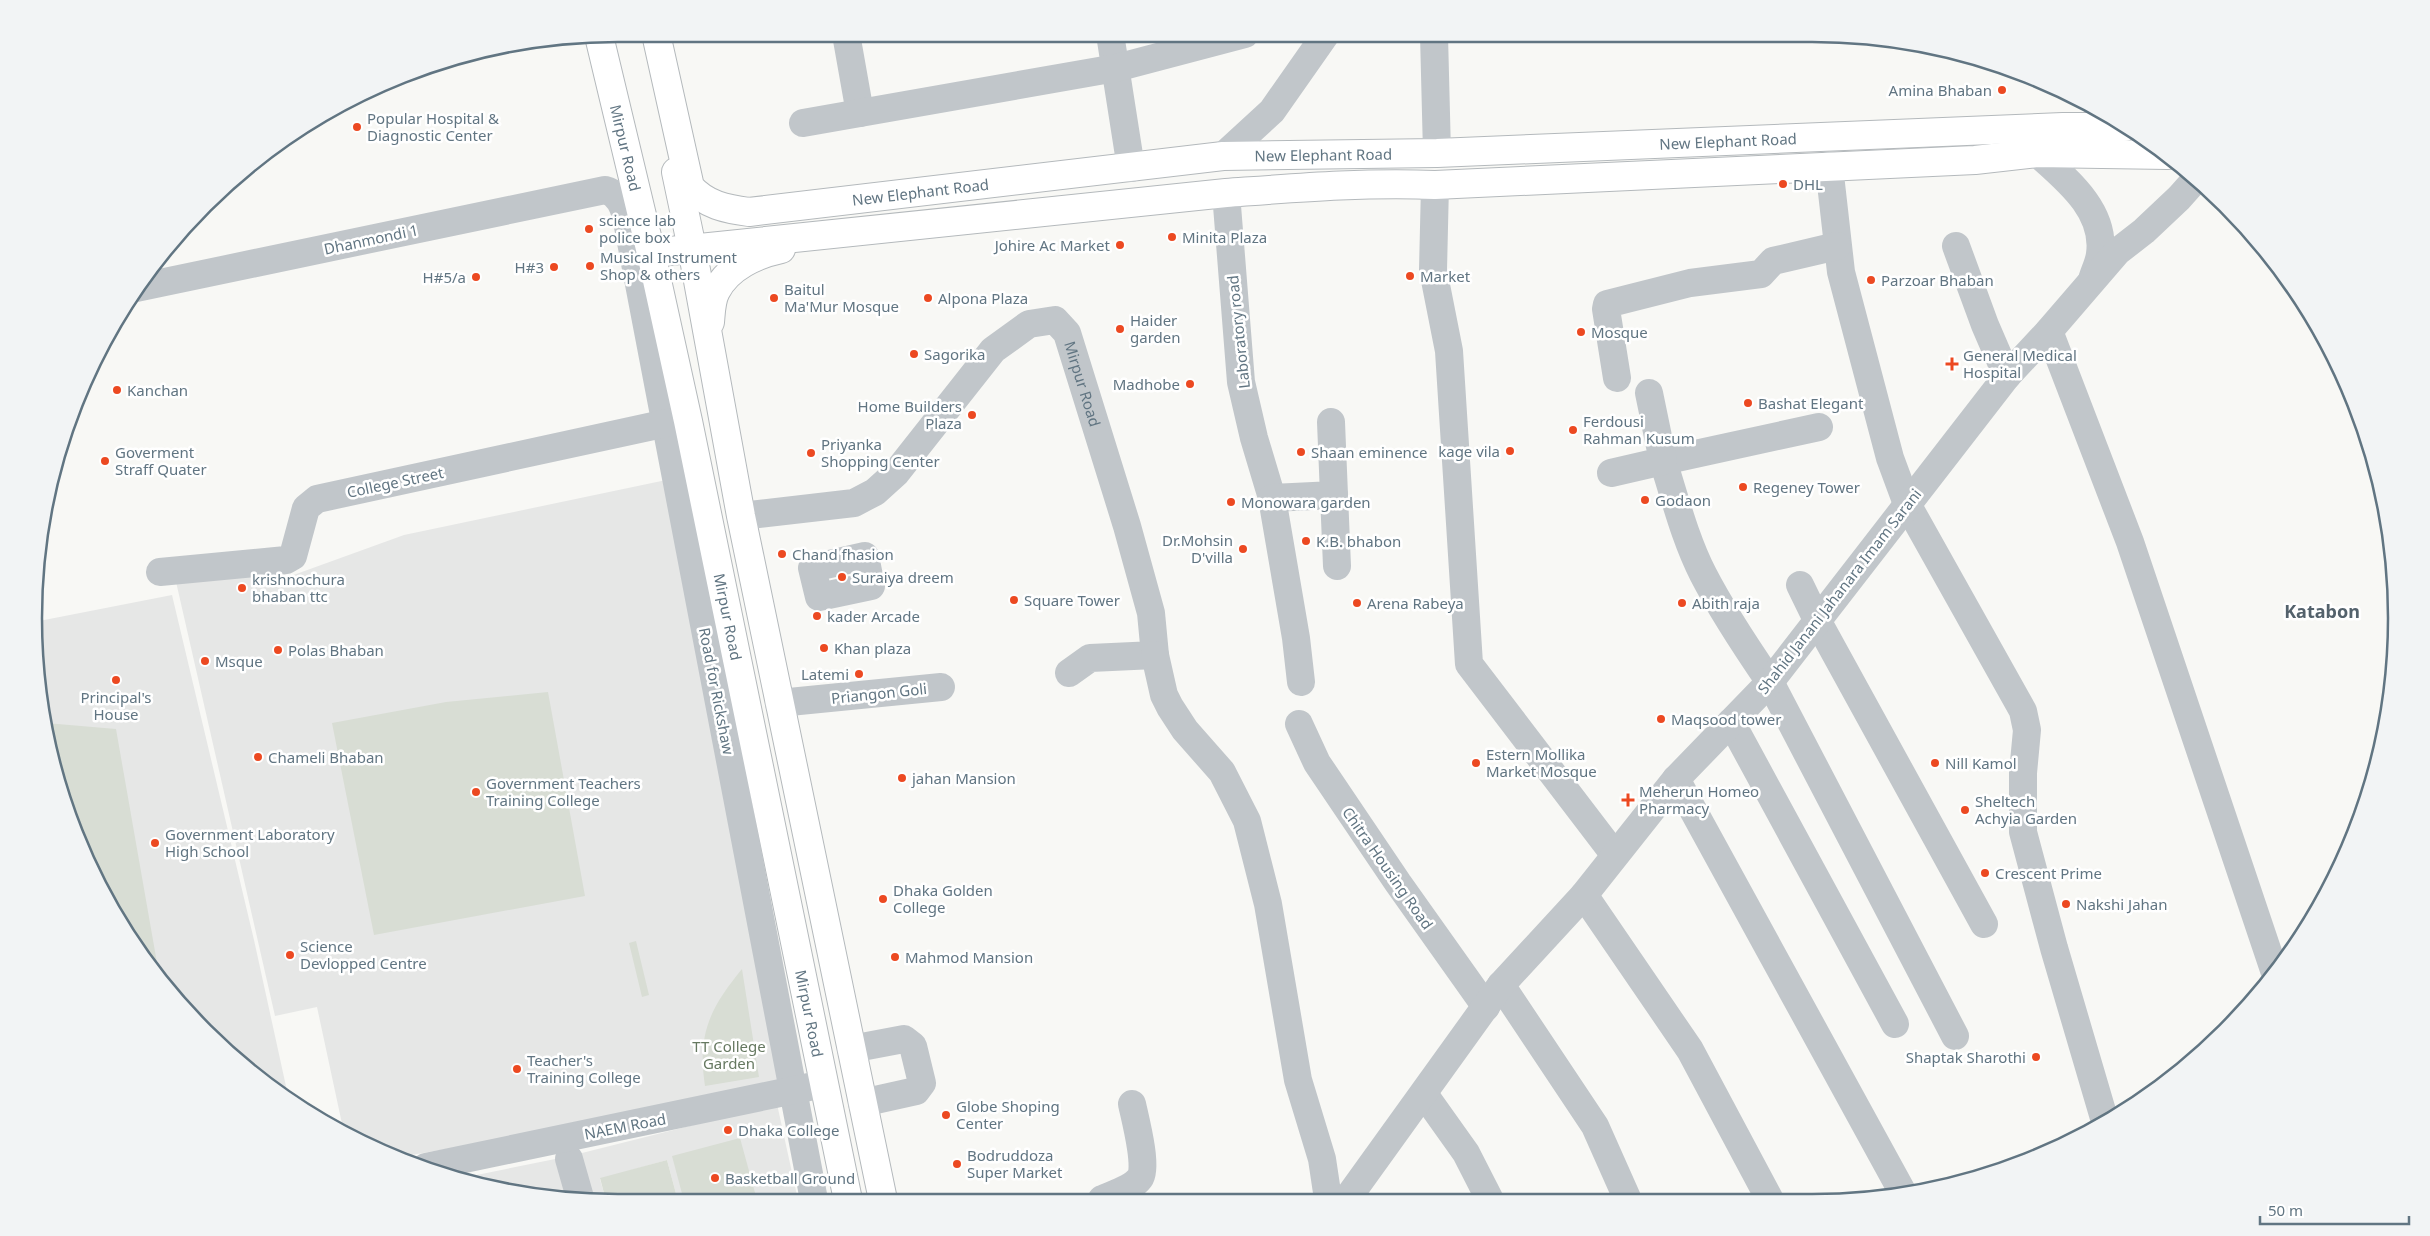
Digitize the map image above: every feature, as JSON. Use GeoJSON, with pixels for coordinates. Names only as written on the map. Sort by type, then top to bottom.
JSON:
{"type":"FeatureCollection","features":[{"type":"Feature","properties":{"kind":"highway"},"geometry":{"type":"LineString","coordinates":[[647,42],[692,248],[741,516],[882,1194]]}},
{"type":"Feature","properties":{"kind":"highway","name":"New Elephant Road"},"geometry":{"type":"LineString","coordinates":[[658,42],[690,187],[700,199],[732,210],[749,212],[1223,156],[1437,153],[2064,127],[2112,127]]}},
{"type":"Feature","properties":{"kind":"highway","name":"Mirpur Road"},"geometry":{"type":"LineString","coordinates":[[601,43],[651,253],[678,422],[779,858],[823,1085],[847,1194]]}},
{"type":"Feature","properties":{"kind":"highway","name":"New Elephant Road"},"geometry":{"type":"LineString","coordinates":[[651,253],[1226,193],[1974,160],[2037,154],[2154,155]]}},
{"type":"Feature","properties":{"kind":"highway"},"geometry":{"type":"LineString","coordinates":[[708,336],[716,290],[748,259],[774,250],[834,237],[851,231]]}},
{"type":"Feature","properties":{"kind":"highway"},"geometry":{"type":"LineString","coordinates":[[823,1085],[857,1076]]}},
{"type":"Feature","properties":{"kind":"street"},"geometry":{"type":"LineString","coordinates":[[847,42],[860,113]]}},
{"type":"Feature","properties":{"kind":"street"},"geometry":{"type":"LineString","coordinates":[[1111,42],[1131,168]]}},
{"type":"Feature","properties":{"kind":"street"},"geometry":{"type":"LineString","coordinates":[[803,123],[1116,68],[1215,42]]}},
{"type":"Feature","properties":{"kind":"street"},"geometry":{"type":"LineString","coordinates":[[1223,156],[1272,111],[1320,42]]}},
{"type":"Feature","properties":{"kind":"street"},"geometry":{"type":"LineString","coordinates":[[1434,42],[1437,153]]}},
{"type":"Feature","properties":{"kind":"street"},"geometry":{"type":"LineString","coordinates":[[2037,154],[2076,190],[2090,209],[2098,230],[2100,254],[2092,281]]}},
{"type":"Feature","properties":{"kind":"street"},"geometry":{"type":"LineString","coordinates":[[1828,166],[1841,272],[1890,458],[1907,504],[2023,711],[2027,730],[2023,773],[2023,832],[2103,1114]]}},
{"type":"Feature","properties":{"kind":"street"},"geometry":{"type":"LineString","coordinates":[[1435,185],[1433,270],[1448,351],[1469,664],[1614,854]]}},
{"type":"Feature","properties":{"kind":"street","name":"Shahid Janani Jahanara Imam Sarani"},"geometry":{"type":"LineString","coordinates":[[1351,1194],[1494,996],[1584,895],[1614,854],[1676,779],[1770,682],[2007,376],[2050,332],[2117,252],[2144,231],[2191,185]]}},
{"type":"Feature","properties":{"kind":"street","name":"Dhanmondi 1"},"geometry":{"type":"LineString","coordinates":[[148,285],[605,190]]}},
{"type":"Feature","properties":{"kind":"street","name":"Road for Rickshaw"},"geometry":{"type":"LineString","coordinates":[[605,190],[614,194],[620,201],[626,216],[678,422],[792,1090],[813,1194]]}},
{"type":"Feature","properties":{"kind":"street","name":"Laboratory road"},"geometry":{"type":"LineString","coordinates":[[1226,193],[1241,382],[1254,438],[1272,498],[1296,638],[1301,682]]}},
{"type":"Feature","properties":{"kind":"street"},"geometry":{"type":"LineString","coordinates":[[1617,378],[1606,309],[1607,304],[1690,283],[1761,274],[1773,261],[1837,246]]}},
{"type":"Feature","properties":{"kind":"street"},"geometry":{"type":"LineString","coordinates":[[1956,246],[1985,325],[2007,376]]}},
{"type":"Feature","properties":{"kind":"street","name":"Mirpur Road"},"geometry":{"type":"LineString","coordinates":[[741,516],[854,503],[875,492],[896,473],[993,350],[1029,324],[1055,320],[1067,333],[1127,526],[1151,613],[1155,655]]}},
{"type":"Feature","properties":{"kind":"street"},"geometry":{"type":"LineString","coordinates":[[2050,332],[2130,542],[2272,964]]}},
{"type":"Feature","properties":{"kind":"street"},"geometry":{"type":"LineString","coordinates":[[1649,394],[1663,461],[1680,516],[1703,574],[1742,642],[1770,682],[1955,1036]]}},
{"type":"Feature","properties":{"kind":"street","name":"College Street"},"geometry":{"type":"LineString","coordinates":[[160,572],[286,560],[293,556],[306,508],[317,499],[678,422]]}},
{"type":"Feature","properties":{"kind":"street"},"geometry":{"type":"LineString","coordinates":[[1331,422],[1337,566]]}},
{"type":"Feature","properties":{"kind":"street"},"geometry":{"type":"LineString","coordinates":[[1611,473],[1818,427]]}},
{"type":"Feature","properties":{"kind":"street"},"geometry":{"type":"LineString","coordinates":[[1272,498],[1334,495]]}},
{"type":"Feature","properties":{"kind":"street"},"geometry":{"type":"LineString","coordinates":[[1800,585],[1818,622],[1984,924]]}},
{"type":"Feature","properties":{"kind":"street"},"geometry":{"type":"LineString","coordinates":[[1069,673],[1090,658],[1155,655],[1164,695],[1170,707],[1185,730],[1222,772],[1247,821],[1268,904],[1298,1080],[1322,1159],[1327,1194]]}},
{"type":"Feature","properties":{"kind":"street","name":"Priangon Goli"},"geometry":{"type":"LineString","coordinates":[[779,703],[941,687]]}},
{"type":"Feature","properties":{"kind":"street"},"geometry":{"type":"LineString","coordinates":[[1730,722],[1895,1024]]}},
{"type":"Feature","properties":{"kind":"street","name":"Chitra Housing Road"},"geometry":{"type":"LineString","coordinates":[[1299,724],[1316,763],[1398,883],[1494,996],[1595,1126],[1625,1194]]}},
{"type":"Feature","properties":{"kind":"street"},"geometry":{"type":"LineString","coordinates":[[1676,779],[1900,1187]]}},
{"type":"Feature","properties":{"kind":"street"},"geometry":{"type":"LineString","coordinates":[[1584,895],[1690,1050],[1767,1194]]}},
{"type":"Feature","properties":{"kind":"street"},"geometry":{"type":"LineString","coordinates":[[851,1049],[904,1039],[914,1046],[922,1082],[916,1091],[862,1103]]}},
{"type":"Feature","properties":{"kind":"street","name":"NAEM Road"},"geometry":{"type":"LineString","coordinates":[[438,1164],[823,1085]]}},
{"type":"Feature","properties":{"kind":"street"},"geometry":{"type":"LineString","coordinates":[[1424,1094],[1466,1153],[1487,1194]]}},
{"type":"Feature","properties":{"kind":"street"},"geometry":{"type":"LineString","coordinates":[[1114,1194],[1141,1178],[1143,1166],[1132,1104]]}},
{"type":"Feature","properties":{"kind":"street"},"geometry":{"type":"LineString","coordinates":[[569,1159],[579,1192]]}},
{"type":"Feature","properties":{"kind":"shaded area","name":"Government Teachers Training College"},"geometry":{"type":"Polygon","coordinates":[[[671,479],[781,1090],[411,1155],[363,1134],[342,1122],[317,1007],[275,1016],[174,573],[277,567],[288,577],[404,535],[671,479]]]}},
{"type":"Feature","properties":{"kind":"shaded area","name":"Government Laboratory High School"},"geometry":{"type":"Polygon","coordinates":[[[172,595],[254,940],[286,1089],[239,1051],[185,997],[139,938],[102,873],[86,838],[62,767],[47,693],[42,620],[172,595]]]}},
{"type":"Feature","properties":{"kind":"shaded area","name":"Dhaka College"},"geometry":{"type":"Polygon","coordinates":[[[777,1104],[797,1194],[676,1194],[667,1160],[600,1179],[604,1193],[543,1189],[475,1175],[570,1156],[777,1104]]]}},
{"type":"Feature","properties":{"kind":"green space"},"geometry":{"type":"Polygon","coordinates":[[[548,692],[585,896],[374,935],[332,723],[446,702],[548,692]]]}},
{"type":"Feature","properties":{"kind":"green space"},"geometry":{"type":"Polygon","coordinates":[[[53,724],[116,729],[157,962],[139,938],[120,906],[86,838],[62,767],[53,724]]]}},
{"type":"Feature","properties":{"kind":"green space"},"geometry":{"type":"Polygon","coordinates":[[[636,941],[649,995],[642,997],[629,943],[636,941]]]}},
{"type":"Feature","properties":{"kind":"green space","name":"TT College Garden"},"geometry":{"type":"Polygon","coordinates":[[[742,969],[759,1077],[705,1086],[703,1051],[709,1023],[714,1009],[742,969]]]}},
{"type":"Feature","properties":{"kind":"green space","name":"Basketball Ground"},"geometry":{"type":"Polygon","coordinates":[[[740,1138],[755,1194],[682,1194],[672,1156],[740,1138]]]}},
{"type":"Feature","properties":{"kind":"green space"},"geometry":{"type":"Polygon","coordinates":[[[667,1160],[676,1194],[604,1193],[600,1178],[667,1160]]]}},
{"type":"Feature","properties":{"kind":"place","name":"Amina Bhaban"},"geometry":{"type":"Point","coordinates":[2002,90]}},
{"type":"Feature","properties":{"kind":"place","name":"Popular Hospital & Diagnostic Center"},"geometry":{"type":"Point","coordinates":[357,127]}},
{"type":"Feature","properties":{"kind":"place","name":"DHL"},"geometry":{"type":"Point","coordinates":[1783,184]}},
{"type":"Feature","properties":{"kind":"place","name":"science lab police box"},"geometry":{"type":"Point","coordinates":[589,229]}},
{"type":"Feature","properties":{"kind":"place","name":"Minita Plaza"},"geometry":{"type":"Point","coordinates":[1172,237]}},
{"type":"Feature","properties":{"kind":"place","name":"Johire Ac Market"},"geometry":{"type":"Point","coordinates":[1120,245]}},
{"type":"Feature","properties":{"kind":"place","name":"Musical Instrument Shop & others"},"geometry":{"type":"Point","coordinates":[590,266]}},
{"type":"Feature","properties":{"kind":"place","name":"H#3"},"geometry":{"type":"Point","coordinates":[554,267]}},
{"type":"Feature","properties":{"kind":"place","name":"Market"},"geometry":{"type":"Point","coordinates":[1410,276]}},
{"type":"Feature","properties":{"kind":"place","name":"H#5/a"},"geometry":{"type":"Point","coordinates":[476,277]}},
{"type":"Feature","properties":{"kind":"place","name":"Parzoar Bhaban"},"geometry":{"type":"Point","coordinates":[1871,280]}},
{"type":"Feature","properties":{"kind":"place","name":"Baitul Ma'Mur Mosque"},"geometry":{"type":"Point","coordinates":[774,298]}},
{"type":"Feature","properties":{"kind":"place","name":"Alpona Plaza"},"geometry":{"type":"Point","coordinates":[928,298]}},
{"type":"Feature","properties":{"kind":"place","name":"Haider garden"},"geometry":{"type":"Point","coordinates":[1120,329]}},
{"type":"Feature","properties":{"kind":"place","name":"Mosque"},"geometry":{"type":"Point","coordinates":[1581,332]}},
{"type":"Feature","properties":{"kind":"place","name":"Sagorika"},"geometry":{"type":"Point","coordinates":[914,354]}},
{"type":"Feature","properties":{"kind":"place","name":"General Medical Hospital"},"geometry":{"type":"Point","coordinates":[1952,364]}},
{"type":"Feature","properties":{"kind":"place","name":"Madhobe"},"geometry":{"type":"Point","coordinates":[1190,384]}},
{"type":"Feature","properties":{"kind":"place","name":"Kanchan"},"geometry":{"type":"Point","coordinates":[117,390]}},
{"type":"Feature","properties":{"kind":"place","name":"Bashat Elegant"},"geometry":{"type":"Point","coordinates":[1748,403]}},
{"type":"Feature","properties":{"kind":"place","name":"Home Builders Plaza"},"geometry":{"type":"Point","coordinates":[972,415]}},
{"type":"Feature","properties":{"kind":"place","name":"Ferdousi Rahman Kusum"},"geometry":{"type":"Point","coordinates":[1573,430]}},
{"type":"Feature","properties":{"kind":"place","name":"kage vila"},"geometry":{"type":"Point","coordinates":[1510,451]}},
{"type":"Feature","properties":{"kind":"place","name":"Shaan eminence"},"geometry":{"type":"Point","coordinates":[1301,452]}},
{"type":"Feature","properties":{"kind":"place","name":"Priyanka Shopping Center"},"geometry":{"type":"Point","coordinates":[811,453]}},
{"type":"Feature","properties":{"kind":"place","name":"Goverment Straff Quater"},"geometry":{"type":"Point","coordinates":[105,461]}},
{"type":"Feature","properties":{"kind":"place","name":"Regeney Tower"},"geometry":{"type":"Point","coordinates":[1743,487]}},
{"type":"Feature","properties":{"kind":"place","name":"Godaon"},"geometry":{"type":"Point","coordinates":[1645,500]}},
{"type":"Feature","properties":{"kind":"place","name":"Monowara garden"},"geometry":{"type":"Point","coordinates":[1231,502]}},
{"type":"Feature","properties":{"kind":"place","name":"K.B. bhabon"},"geometry":{"type":"Point","coordinates":[1306,541]}},
{"type":"Feature","properties":{"kind":"place","name":"Dr.Mohsin D'villa"},"geometry":{"type":"Point","coordinates":[1243,549]}},
{"type":"Feature","properties":{"kind":"place","name":"Chand fhasion"},"geometry":{"type":"Point","coordinates":[782,554]}},
{"type":"Feature","properties":{"kind":"place","name":"Suraiya dreem"},"geometry":{"type":"Point","coordinates":[842,577]}},
{"type":"Feature","properties":{"kind":"place","name":"krishnochura bhaban ttc"},"geometry":{"type":"Point","coordinates":[242,588]}},
{"type":"Feature","properties":{"kind":"place","name":"Square Tower"},"geometry":{"type":"Point","coordinates":[1014,600]}},
{"type":"Feature","properties":{"kind":"place","name":"Arena Rabeya"},"geometry":{"type":"Point","coordinates":[1357,603]}},
{"type":"Feature","properties":{"kind":"place","name":"Abith raja"},"geometry":{"type":"Point","coordinates":[1682,603]}},
{"type":"Feature","properties":{"kind":"place","name":"kader Arcade"},"geometry":{"type":"Point","coordinates":[817,616]}},
{"type":"Feature","properties":{"kind":"place","name":"Khan plaza"},"geometry":{"type":"Point","coordinates":[824,648]}},
{"type":"Feature","properties":{"kind":"place","name":"Polas Bhaban"},"geometry":{"type":"Point","coordinates":[278,650]}},
{"type":"Feature","properties":{"kind":"place","name":"Msque"},"geometry":{"type":"Point","coordinates":[205,661]}},
{"type":"Feature","properties":{"kind":"place","name":"Latemi"},"geometry":{"type":"Point","coordinates":[859,674]}},
{"type":"Feature","properties":{"kind":"place","name":"Principal's House"},"geometry":{"type":"Point","coordinates":[116,680]}},
{"type":"Feature","properties":{"kind":"place","name":"Maqsood tower"},"geometry":{"type":"Point","coordinates":[1661,719]}},
{"type":"Feature","properties":{"kind":"place","name":"Chameli Bhaban"},"geometry":{"type":"Point","coordinates":[258,757]}},
{"type":"Feature","properties":{"kind":"place","name":"Estern Mollika Market Mosque"},"geometry":{"type":"Point","coordinates":[1476,763]}},
{"type":"Feature","properties":{"kind":"place","name":"Nill Kamol"},"geometry":{"type":"Point","coordinates":[1935,763]}},
{"type":"Feature","properties":{"kind":"place","name":"jahan Mansion"},"geometry":{"type":"Point","coordinates":[902,778]}},
{"type":"Feature","properties":{"kind":"place","name":"Government Teachers Training College"},"geometry":{"type":"Point","coordinates":[476,792]}},
{"type":"Feature","properties":{"kind":"place","name":"Meherun Homeo Pharmacy"},"geometry":{"type":"Point","coordinates":[1628,800]}},
{"type":"Feature","properties":{"kind":"place","name":"Sheltech Achyia Garden"},"geometry":{"type":"Point","coordinates":[1965,810]}},
{"type":"Feature","properties":{"kind":"place","name":"Government Laboratory High School"},"geometry":{"type":"Point","coordinates":[155,843]}},
{"type":"Feature","properties":{"kind":"place","name":"Crescent Prime"},"geometry":{"type":"Point","coordinates":[1985,873]}},
{"type":"Feature","properties":{"kind":"place","name":"Dhaka Golden College"},"geometry":{"type":"Point","coordinates":[883,899]}},
{"type":"Feature","properties":{"kind":"place","name":"Nakshi Jahan"},"geometry":{"type":"Point","coordinates":[2066,904]}},
{"type":"Feature","properties":{"kind":"place","name":"Science Devlopped Centre"},"geometry":{"type":"Point","coordinates":[290,955]}},
{"type":"Feature","properties":{"kind":"place","name":"Mahmod Mansion"},"geometry":{"type":"Point","coordinates":[895,957]}},
{"type":"Feature","properties":{"kind":"place","name":"Shaptak Sharothi"},"geometry":{"type":"Point","coordinates":[2036,1057]}},
{"type":"Feature","properties":{"kind":"place","name":"Teacher's Training College"},"geometry":{"type":"Point","coordinates":[517,1069]}},
{"type":"Feature","properties":{"kind":"place","name":"Globe Shoping Center"},"geometry":{"type":"Point","coordinates":[946,1115]}},
{"type":"Feature","properties":{"kind":"place","name":"Dhaka College"},"geometry":{"type":"Point","coordinates":[728,1130]}},
{"type":"Feature","properties":{"kind":"place","name":"Bodruddoza Super Market"},"geometry":{"type":"Point","coordinates":[957,1164]}},
{"type":"Feature","properties":{"kind":"place","name":"Basketball Ground"},"geometry":{"type":"Point","coordinates":[715,1178]}},
{"type":"Feature","properties":{"kind":"district","name":"Katabon"},"geometry":{"type":"Point","coordinates":[2322,611]}}]}
